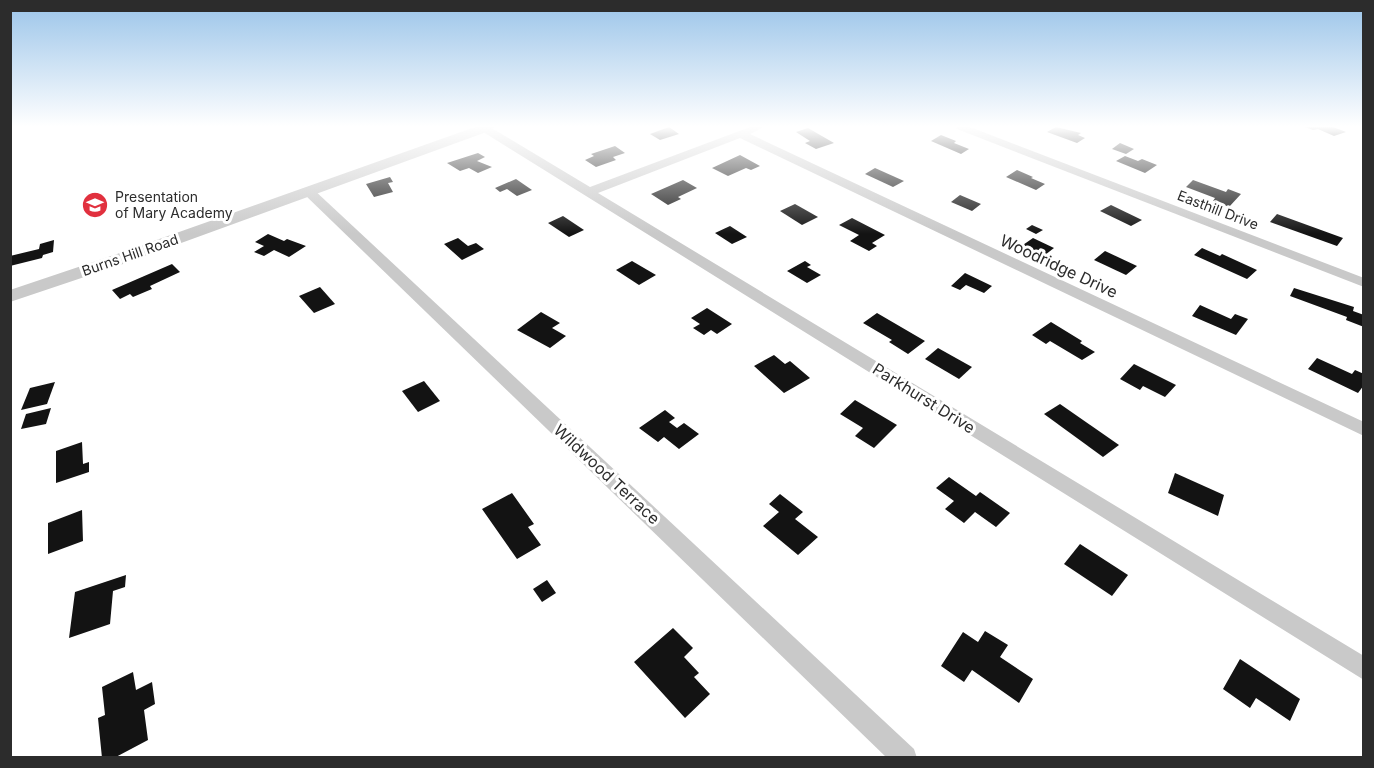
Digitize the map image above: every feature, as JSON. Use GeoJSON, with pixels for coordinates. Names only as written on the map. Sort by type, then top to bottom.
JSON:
{"type":"FeatureCollection","features":[{"type":"Feature","properties":{"kind":"street","name":"Burns Hill Road"},"geometry":{"type":"LineString","coordinates":[[10,296],[386,163]]}},
{"type":"Feature","properties":{"kind":"street","name":"Parkhurst Drive"},"geometry":{"type":"LineString","coordinates":[[542,163],[1364,669]]}},
{"type":"Feature","properties":{"kind":"street"},"geometry":{"type":"LineString","coordinates":[[589,192],[665,163]]}},
{"type":"Feature","properties":{"kind":"street","name":"Woodridge Drive"},"geometry":{"type":"LineString","coordinates":[[801,163],[1364,430]]}},
{"type":"Feature","properties":{"kind":"street","name":"Easthill Drive"},"geometry":{"type":"LineString","coordinates":[[1054,163],[1364,283]]}},
{"type":"Feature","properties":{"kind":"street","name":"Wildwood Terrace"},"geometry":{"type":"LineString","coordinates":[[308,191],[905,758]]}},
{"type":"Feature","properties":{"kind":"building"},"geometry":{"type":"Polygon","coordinates":[[[447,163],[482,163],[492,167],[478,173],[469,168],[460,171],[447,163]]]}},
{"type":"Feature","properties":{"kind":"building"},"geometry":{"type":"Polygon","coordinates":[[[589,163],[608,163],[596,167],[589,163]]]}},
{"type":"Feature","properties":{"kind":"building"},"geometry":{"type":"Polygon","coordinates":[[[723,163],[754,163],[760,166],[751,170],[746,168],[728,176],[712,168],[723,163]]]}},
{"type":"Feature","properties":{"kind":"building"},"geometry":{"type":"Polygon","coordinates":[[[1120,163],[1152,163],[1157,165],[1145,173],[1120,163]]]}},
{"type":"Feature","properties":{"kind":"building"},"geometry":{"type":"Polygon","coordinates":[[[875,168],[904,181],[893,187],[865,174],[875,168]]]}},
{"type":"Feature","properties":{"kind":"building"},"geometry":{"type":"Polygon","coordinates":[[[1017,170],[1045,184],[1036,190],[1006,177],[1017,170]]]}},
{"type":"Feature","properties":{"kind":"building"},"geometry":{"type":"Polygon","coordinates":[[[390,177],[393,182],[388,183],[393,192],[374,197],[366,184],[390,177]]]}},
{"type":"Feature","properties":{"kind":"building"},"geometry":{"type":"Polygon","coordinates":[[[516,179],[532,190],[517,196],[507,189],[500,192],[495,188],[516,179]]]}},
{"type":"Feature","properties":{"kind":"building"},"geometry":{"type":"Polygon","coordinates":[[[683,180],[697,188],[678,197],[681,199],[668,205],[651,194],[683,180]]]}},
{"type":"Feature","properties":{"kind":"building"},"geometry":{"type":"Polygon","coordinates":[[[1193,180],[1226,192],[1228,189],[1241,194],[1229,207],[1213,201],[1215,198],[1186,187],[1193,180]]]}},
{"type":"Feature","properties":{"kind":"building"},"geometry":{"type":"Polygon","coordinates":[[[960,195],[981,204],[972,211],[951,202],[960,195]]]}},
{"type":"Feature","properties":{"kind":"building"},"geometry":{"type":"Polygon","coordinates":[[[795,204],[818,217],[802,225],[780,211],[795,204]]]}},
{"type":"Feature","properties":{"kind":"building"},"geometry":{"type":"Polygon","coordinates":[[[1111,205],[1142,220],[1131,226],[1100,211],[1111,205]]]}},
{"type":"Feature","properties":{"kind":"building"},"geometry":{"type":"Polygon","coordinates":[[[1277,214],[1343,238],[1337,246],[1270,222],[1277,214]]]}},
{"type":"Feature","properties":{"kind":"building"},"geometry":{"type":"Polygon","coordinates":[[[563,216],[584,230],[569,237],[548,223],[563,216]]]}},
{"type":"Feature","properties":{"kind":"building"},"geometry":{"type":"Polygon","coordinates":[[[852,218],[885,235],[872,243],[877,246],[869,251],[850,241],[859,235],[839,225],[852,218]]]}},
{"type":"Feature","properties":{"kind":"building"},"geometry":{"type":"Polygon","coordinates":[[[1032,225],[1043,230],[1036,234],[1026,229],[1032,225]]]}},
{"type":"Feature","properties":{"kind":"building"},"geometry":{"type":"Polygon","coordinates":[[[730,226],[747,237],[732,244],[715,233],[730,226]]]}},
{"type":"Feature","properties":{"kind":"building"},"geometry":{"type":"Polygon","coordinates":[[[268,234],[284,241],[287,239],[306,246],[289,257],[274,250],[264,256],[254,252],[264,246],[255,242],[268,234]]]}},
{"type":"Feature","properties":{"kind":"building"},"geometry":{"type":"Polygon","coordinates":[[[458,238],[468,246],[476,243],[484,249],[462,260],[444,244],[458,238]]]}},
{"type":"Feature","properties":{"kind":"building"},"geometry":{"type":"Polygon","coordinates":[[[1033,238],[1054,248],[1041,258],[1020,247],[1033,238]]]}},
{"type":"Feature","properties":{"kind":"building"},"geometry":{"type":"Polygon","coordinates":[[[54,240],[53,252],[43,255],[42,258],[10,266],[10,256],[39,249],[40,244],[54,240]]]}},
{"type":"Feature","properties":{"kind":"building"},"geometry":{"type":"Polygon","coordinates":[[[1202,248],[1220,256],[1222,254],[1257,270],[1247,279],[1194,255],[1202,248]]]}},
{"type":"Feature","properties":{"kind":"building"},"geometry":{"type":"Polygon","coordinates":[[[1105,251],[1137,266],[1126,275],[1094,260],[1105,251]]]}},
{"type":"Feature","properties":{"kind":"building"},"geometry":{"type":"Polygon","coordinates":[[[632,261],[656,275],[639,285],[616,270],[632,261]]]}},
{"type":"Feature","properties":{"kind":"building"},"geometry":{"type":"Polygon","coordinates":[[[805,261],[811,265],[807,267],[821,275],[807,283],[787,271],[805,261]]]}},
{"type":"Feature","properties":{"kind":"building"},"geometry":{"type":"Polygon","coordinates":[[[172,264],[180,272],[150,286],[152,289],[133,297],[130,294],[120,299],[112,290],[172,264]]]}},
{"type":"Feature","properties":{"kind":"building"},"geometry":{"type":"Polygon","coordinates":[[[965,273],[992,286],[984,293],[966,285],[960,290],[951,286],[965,273]]]}},
{"type":"Feature","properties":{"kind":"building"},"geometry":{"type":"Polygon","coordinates":[[[320,287],[335,304],[314,313],[299,296],[320,287]]]}},
{"type":"Feature","properties":{"kind":"building"},"geometry":{"type":"Polygon","coordinates":[[[1294,288],[1354,307],[1353,311],[1364,315],[1364,327],[1346,320],[1347,317],[1290,296],[1294,288]]]}},
{"type":"Feature","properties":{"kind":"building"},"geometry":{"type":"Polygon","coordinates":[[[1200,305],[1231,319],[1235,314],[1248,319],[1236,335],[1192,316],[1200,305]]]}},
{"type":"Feature","properties":{"kind":"building"},"geometry":{"type":"Polygon","coordinates":[[[707,308],[732,324],[717,334],[711,330],[704,335],[693,328],[700,324],[691,318],[707,308]]]}},
{"type":"Feature","properties":{"kind":"building"},"geometry":{"type":"Polygon","coordinates":[[[541,312],[560,323],[552,328],[566,336],[550,348],[517,330],[541,312]]]}},
{"type":"Feature","properties":{"kind":"building"},"geometry":{"type":"Polygon","coordinates":[[[877,313],[925,341],[908,354],[889,342],[892,340],[863,323],[877,313]]]}},
{"type":"Feature","properties":{"kind":"building"},"geometry":{"type":"Polygon","coordinates":[[[1051,322],[1095,352],[1082,360],[1050,341],[1046,344],[1032,335],[1051,322]]]}},
{"type":"Feature","properties":{"kind":"building"},"geometry":{"type":"Polygon","coordinates":[[[938,348],[972,367],[959,379],[925,359],[938,348]]]}},
{"type":"Feature","properties":{"kind":"building"},"geometry":{"type":"Polygon","coordinates":[[[774,355],[785,364],[790,361],[810,378],[784,393],[754,366],[774,355]]]}},
{"type":"Feature","properties":{"kind":"building"},"geometry":{"type":"Polygon","coordinates":[[[1317,358],[1352,374],[1355,370],[1364,374],[1364,385],[1358,393],[1308,369],[1317,358]]]}},
{"type":"Feature","properties":{"kind":"building"},"geometry":{"type":"Polygon","coordinates":[[[1134,364],[1176,385],[1165,397],[1143,386],[1140,390],[1120,379],[1134,364]]]}},
{"type":"Feature","properties":{"kind":"building"},"geometry":{"type":"Polygon","coordinates":[[[424,381],[440,401],[418,412],[402,391],[424,381]]]}},
{"type":"Feature","properties":{"kind":"building"},"geometry":{"type":"Polygon","coordinates":[[[55,382],[47,404],[21,410],[30,388],[55,382]]]}},
{"type":"Feature","properties":{"kind":"building"},"geometry":{"type":"Polygon","coordinates":[[[855,400],[897,425],[874,448],[855,436],[863,428],[840,414],[855,400]]]}},
{"type":"Feature","properties":{"kind":"building"},"geometry":{"type":"Polygon","coordinates":[[[1060,404],[1119,445],[1103,457],[1044,414],[1060,404]]]}},
{"type":"Feature","properties":{"kind":"building"},"geometry":{"type":"Polygon","coordinates":[[[51,408],[46,424],[21,429],[26,414],[51,408]]]}},
{"type":"Feature","properties":{"kind":"building"},"geometry":{"type":"Polygon","coordinates":[[[665,410],[675,418],[669,422],[677,428],[684,423],[699,434],[679,449],[664,437],[658,442],[639,428],[665,410]]]}},
{"type":"Feature","properties":{"kind":"building"},"geometry":{"type":"Polygon","coordinates":[[[82,442],[83,464],[89,462],[89,472],[56,483],[56,451],[82,442]]]}},
{"type":"Feature","properties":{"kind":"building"},"geometry":{"type":"Polygon","coordinates":[[[1175,473],[1224,495],[1218,516],[1168,493],[1175,473]]]}},
{"type":"Feature","properties":{"kind":"building"},"geometry":{"type":"Polygon","coordinates":[[[949,477],[976,496],[980,492],[1010,513],[996,527],[975,512],[964,523],[945,509],[954,501],[936,488],[949,477]]]}},
{"type":"Feature","properties":{"kind":"building"},"geometry":{"type":"Polygon","coordinates":[[[512,493],[534,524],[528,527],[541,545],[517,559],[482,509],[512,493]]]}},
{"type":"Feature","properties":{"kind":"building"},"geometry":{"type":"Polygon","coordinates":[[[780,494],[803,512],[795,519],[818,537],[798,555],[763,526],[779,512],[769,504],[780,494]]]}},
{"type":"Feature","properties":{"kind":"building"},"geometry":{"type":"Polygon","coordinates":[[[82,510],[83,541],[48,554],[48,523],[82,510]]]}},
{"type":"Feature","properties":{"kind":"building"},"geometry":{"type":"Polygon","coordinates":[[[1080,544],[1128,575],[1112,596],[1064,564],[1080,544]]]}},
{"type":"Feature","properties":{"kind":"building"},"geometry":{"type":"Polygon","coordinates":[[[126,575],[125,587],[113,591],[110,624],[69,638],[75,592],[126,575]]]}},
{"type":"Feature","properties":{"kind":"building"},"geometry":{"type":"Polygon","coordinates":[[[547,580],[556,593],[542,602],[533,589],[547,580]]]}},
{"type":"Feature","properties":{"kind":"building"},"geometry":{"type":"Polygon","coordinates":[[[673,628],[693,648],[684,657],[699,673],[694,677],[710,694],[685,718],[634,662],[673,628]]]}},
{"type":"Feature","properties":{"kind":"building"},"geometry":{"type":"Polygon","coordinates":[[[985,631],[1008,645],[1000,657],[1033,679],[1019,703],[972,670],[964,682],[941,666],[963,632],[978,642],[985,631]]]}},
{"type":"Feature","properties":{"kind":"building"},"geometry":{"type":"Polygon","coordinates":[[[1240,659],[1300,699],[1290,721],[1256,698],[1250,708],[1223,689],[1240,659]]]}},
{"type":"Feature","properties":{"kind":"building"},"geometry":{"type":"Polygon","coordinates":[[[133,672],[136,690],[152,682],[155,704],[144,710],[148,740],[114,758],[102,758],[98,718],[105,715],[102,687],[133,672]]]}},
{"type":"Feature","properties":{"kind":"place","name":"Presentation of Mary Academy"},"geometry":{"type":"Point","coordinates":[95,205]}}]}
